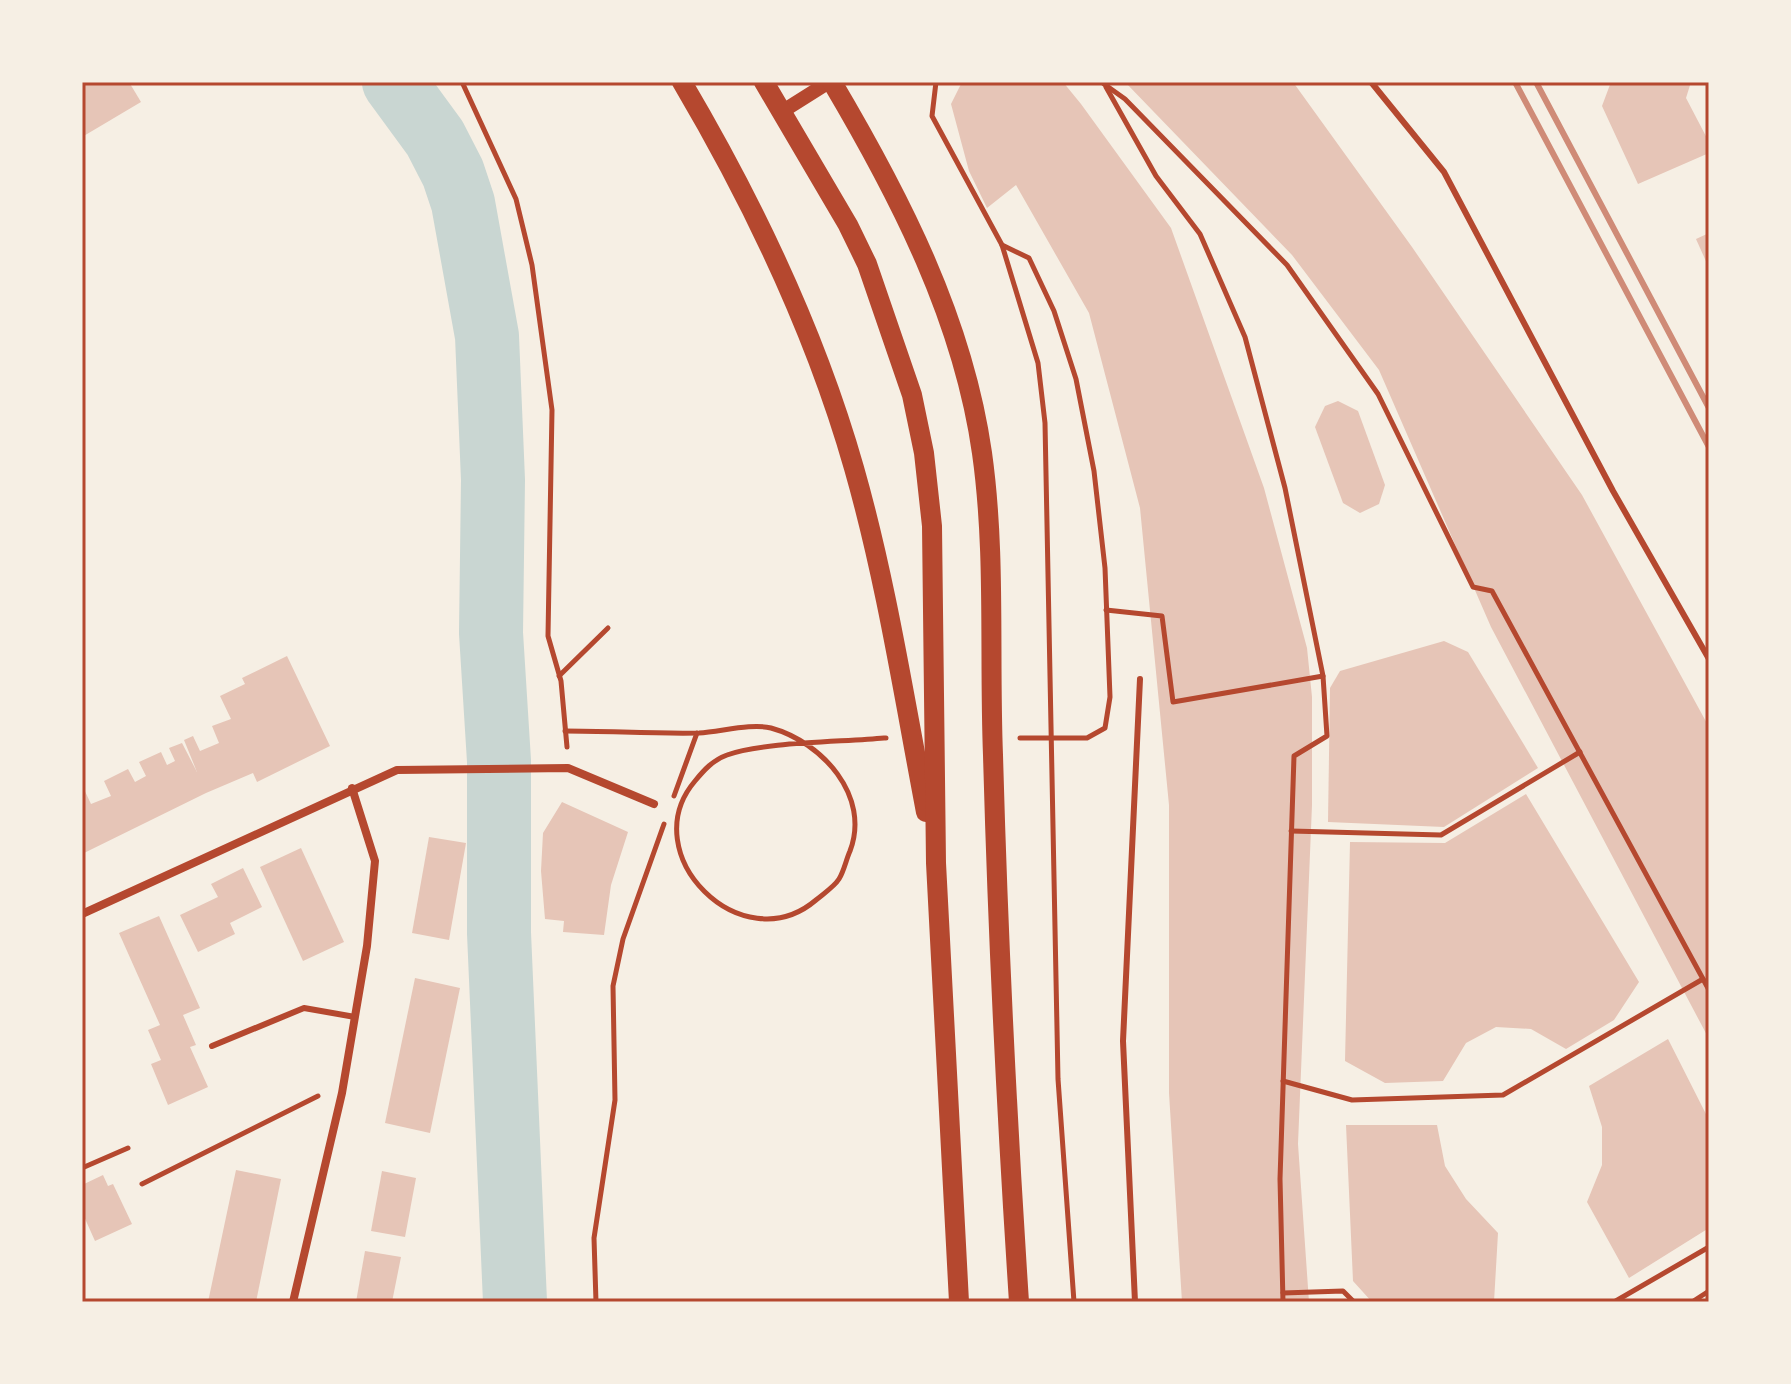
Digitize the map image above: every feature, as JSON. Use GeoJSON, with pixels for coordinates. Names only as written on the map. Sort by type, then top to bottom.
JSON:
{"type":"FeatureCollection","features":[{"type":"Feature","properties":{"kind":"main road"},"geometry":{"type":"LineString","coordinates":[[682,82],[728,159],[784,274],[854,468],[936,863]]}},
{"type":"Feature","properties":{"kind":"main road"},"geometry":{"type":"LineString","coordinates":[[764,82],[867,264],[912,395],[924,453],[932,526],[936,863],[959,1302]]}},
{"type":"Feature","properties":{"kind":"main road"},"geometry":{"type":"LineString","coordinates":[[831,82],[907,216],[943,304],[982,453],[990,569],[1001,1035],[1019,1302]]}},
{"type":"Feature","properties":{"kind":"street"},"geometry":{"type":"LineString","coordinates":[[783,111],[831,82]]}},
{"type":"Feature","properties":{"kind":"street"},"geometry":{"type":"LineString","coordinates":[[82,914],[397,770],[568,768],[654,804]]}},
{"type":"Feature","properties":{"kind":"street"},"geometry":{"type":"LineString","coordinates":[[293,1302],[342,1093],[375,861],[352,788]]}},
{"type":"Feature","properties":{"kind":"lane"},"geometry":{"type":"LineString","coordinates":[[1371,82],[1444,172],[1613,491],[1709,659]]}},
{"type":"Feature","properties":{"kind":"lane"},"geometry":{"type":"LineString","coordinates":[[1135,1302],[1123,1041],[1140,679]]}},
{"type":"Feature","properties":{"kind":"lane"},"geometry":{"type":"LineString","coordinates":[[212,1046],[304,1008],[355,1017]]}},
{"type":"Feature","properties":{"kind":"path"},"geometry":{"type":"LineString","coordinates":[[462,82],[516,199],[532,265],[552,410],[548,636],[559,676],[568,768]]}},
{"type":"Feature","properties":{"kind":"path"},"geometry":{"type":"LineString","coordinates":[[936,82],[932,116],[1002,245],[1038,363],[1045,423],[1058,1079],[1074,1302]]}},
{"type":"Feature","properties":{"kind":"path"},"geometry":{"type":"LineString","coordinates":[[1103,83],[1156,176],[1200,234],[1245,337],[1285,488],[1323,676],[1327,736],[1294,756],[1280,1179],[1283,1302]]}},
{"type":"Feature","properties":{"kind":"path"},"geometry":{"type":"LineString","coordinates":[[1103,83],[1125,99],[1296,278],[1378,394],[1473,587],[1492,591],[1709,990]]}},
{"type":"Feature","properties":{"kind":"path"},"geometry":{"type":"LineString","coordinates":[[1002,245],[1029,258],[1054,311],[1076,379],[1094,471],[1105,568],[1110,697],[1105,728],[1087,738],[1007,738]]}},
{"type":"Feature","properties":{"kind":"path"},"geometry":{"type":"LineString","coordinates":[[1106,610],[1162,616],[1173,702],[1323,676]]}},
{"type":"Feature","properties":{"kind":"path"},"geometry":{"type":"LineString","coordinates":[[559,676],[608,628]]}},
{"type":"Feature","properties":{"kind":"path"},"geometry":{"type":"LineString","coordinates":[[565,731],[697,733],[769,727],[796,739],[827,758],[844,784],[852,805],[853,842],[838,881],[801,913],[757,919],[732,914],[711,899],[694,878],[679,850],[675,832],[687,791],[707,767],[727,755],[899,738]]}},
{"type":"Feature","properties":{"kind":"path"},"geometry":{"type":"LineString","coordinates":[[672,802],[697,733]]}},
{"type":"Feature","properties":{"kind":"path"},"geometry":{"type":"LineString","coordinates":[[1291,831],[1441,835],[1580,752]]}},
{"type":"Feature","properties":{"kind":"path"},"geometry":{"type":"LineString","coordinates":[[596,1302],[594,1238],[615,1100],[613,986],[623,939],[667,816]]}},
{"type":"Feature","properties":{"kind":"path"},"geometry":{"type":"LineString","coordinates":[[1283,1081],[1352,1100],[1503,1095],[1703,979]]}},
{"type":"Feature","properties":{"kind":"path"},"geometry":{"type":"LineString","coordinates":[[142,1184],[322,1095],[342,1093]]}},
{"type":"Feature","properties":{"kind":"path"},"geometry":{"type":"LineString","coordinates":[[82,1168],[128,1148]]}},
{"type":"Feature","properties":{"kind":"path"},"geometry":{"type":"LineString","coordinates":[[1614,1302],[1709,1247]]}},
{"type":"Feature","properties":{"kind":"path"},"geometry":{"type":"LineString","coordinates":[[1283,1293],[1343,1291],[1354,1302]]}},
{"type":"Feature","properties":{"kind":"path"},"geometry":{"type":"LineString","coordinates":[[1692,1302],[1709,1291]]}},
{"type":"Feature","properties":{"kind":"building"},"geometry":{"type":"Polygon","coordinates":[[[82,82],[129,82],[141,102],[82,137],[82,82]]]}},
{"type":"Feature","properties":{"kind":"building"},"geometry":{"type":"Polygon","coordinates":[[[962,82],[1063,82],[1081,104],[1171,228],[1264,488],[1307,648],[1312,697],[1312,805],[1298,1144],[1309,1302],[1182,1302],[1169,1093],[1169,805],[1140,508],[1089,313],[1016,185],[987,208],[969,171],[951,104],[962,82]]]}},
{"type":"Feature","properties":{"kind":"building"},"geometry":{"type":"Polygon","coordinates":[[[1125,82],[1293,82],[1412,247],[1582,495],[1709,727],[1709,1039],[1491,627],[1379,370],[1292,255],[1125,82]]]}},
{"type":"Feature","properties":{"kind":"building"},"geometry":{"type":"Polygon","coordinates":[[[1611,82],[1691,82],[1686,98],[1709,142],[1709,153],[1638,184],[1602,106],[1611,82]]]}},
{"type":"Feature","properties":{"kind":"building"},"geometry":{"type":"Polygon","coordinates":[[[1709,233],[1709,268],[1696,239],[1709,233]]]}},
{"type":"Feature","properties":{"kind":"building"},"geometry":{"type":"Polygon","coordinates":[[[1338,401],[1358,411],[1385,485],[1379,504],[1360,513],[1343,503],[1315,427],[1325,406],[1338,401]]]}},
{"type":"Feature","properties":{"kind":"building"},"geometry":{"type":"Polygon","coordinates":[[[1444,641],[1468,652],[1538,768],[1444,827],[1328,822],[1330,688],[1340,671],[1444,641]]]}},
{"type":"Feature","properties":{"kind":"building"},"geometry":{"type":"Polygon","coordinates":[[[287,656],[330,746],[257,782],[253,773],[206,793],[82,854],[82,785],[91,804],[111,796],[104,781],[128,769],[135,782],[146,776],[139,762],[161,752],[167,765],[175,761],[169,748],[182,743],[197,772],[184,740],[193,736],[200,751],[219,743],[212,726],[231,719],[220,696],[245,684],[242,678],[287,656]]]}},
{"type":"Feature","properties":{"kind":"building"},"geometry":{"type":"Polygon","coordinates":[[[1526,794],[1639,982],[1614,1020],[1566,1049],[1531,1029],[1496,1027],[1466,1043],[1443,1081],[1385,1083],[1345,1061],[1350,842],[1445,843],[1526,794]]]}},
{"type":"Feature","properties":{"kind":"building"},"geometry":{"type":"Polygon","coordinates":[[[562,802],[628,832],[611,885],[604,935],[563,932],[564,921],[545,919],[541,871],[543,833],[562,802]]]}},
{"type":"Feature","properties":{"kind":"building"},"geometry":{"type":"Polygon","coordinates":[[[429,837],[466,843],[449,940],[412,933],[429,837]]]}},
{"type":"Feature","properties":{"kind":"building"},"geometry":{"type":"Polygon","coordinates":[[[301,848],[344,942],[303,961],[260,867],[301,848]]]}},
{"type":"Feature","properties":{"kind":"building"},"geometry":{"type":"Polygon","coordinates":[[[243,868],[262,907],[230,923],[235,934],[198,952],[180,915],[218,897],[211,884],[243,868]]]}},
{"type":"Feature","properties":{"kind":"building"},"geometry":{"type":"Polygon","coordinates":[[[159,916],[200,1008],[183,1015],[196,1045],[190,1047],[208,1087],[168,1105],[151,1064],[161,1060],[148,1030],[160,1025],[119,933],[159,916]]]}},
{"type":"Feature","properties":{"kind":"building"},"geometry":{"type":"Polygon","coordinates":[[[415,978],[460,988],[430,1133],[385,1123],[415,978]]]}},
{"type":"Feature","properties":{"kind":"building"},"geometry":{"type":"Polygon","coordinates":[[[1668,1039],[1709,1120],[1709,1228],[1629,1278],[1587,1202],[1602,1165],[1602,1127],[1589,1086],[1668,1039]]]}},
{"type":"Feature","properties":{"kind":"building"},"geometry":{"type":"Polygon","coordinates":[[[1346,1125],[1437,1125],[1445,1166],[1466,1199],[1498,1233],[1494,1302],[1372,1302],[1353,1281],[1346,1125]]]}},
{"type":"Feature","properties":{"kind":"building"},"geometry":{"type":"Polygon","coordinates":[[[236,1170],[281,1179],[256,1302],[208,1302],[236,1170]]]}},
{"type":"Feature","properties":{"kind":"building"},"geometry":{"type":"Polygon","coordinates":[[[382,1171],[416,1178],[405,1237],[371,1231],[382,1171]]]}},
{"type":"Feature","properties":{"kind":"building"},"geometry":{"type":"Polygon","coordinates":[[[103,1175],[108,1186],[113,1184],[132,1224],[95,1241],[82,1212],[82,1185],[103,1175]]]}},
{"type":"Feature","properties":{"kind":"building"},"geometry":{"type":"Polygon","coordinates":[[[365,1251],[401,1257],[392,1302],[356,1302],[365,1251]]]}},
{"type":"Feature","properties":{"kind":"waterway"},"geometry":{"type":"LineString","coordinates":[[394,82],[435,138],[453,173],[463,203],[487,336],[493,480],[491,633],[499,761],[499,933],[515,1302]]}},
{"type":"Feature","properties":{"kind":"railway"},"geometry":{"type":"LineString","coordinates":[[1515,82],[1709,447]]}},
{"type":"Feature","properties":{"kind":"railway"},"geometry":{"type":"LineString","coordinates":[[1536,82],[1709,408]]}}]}
